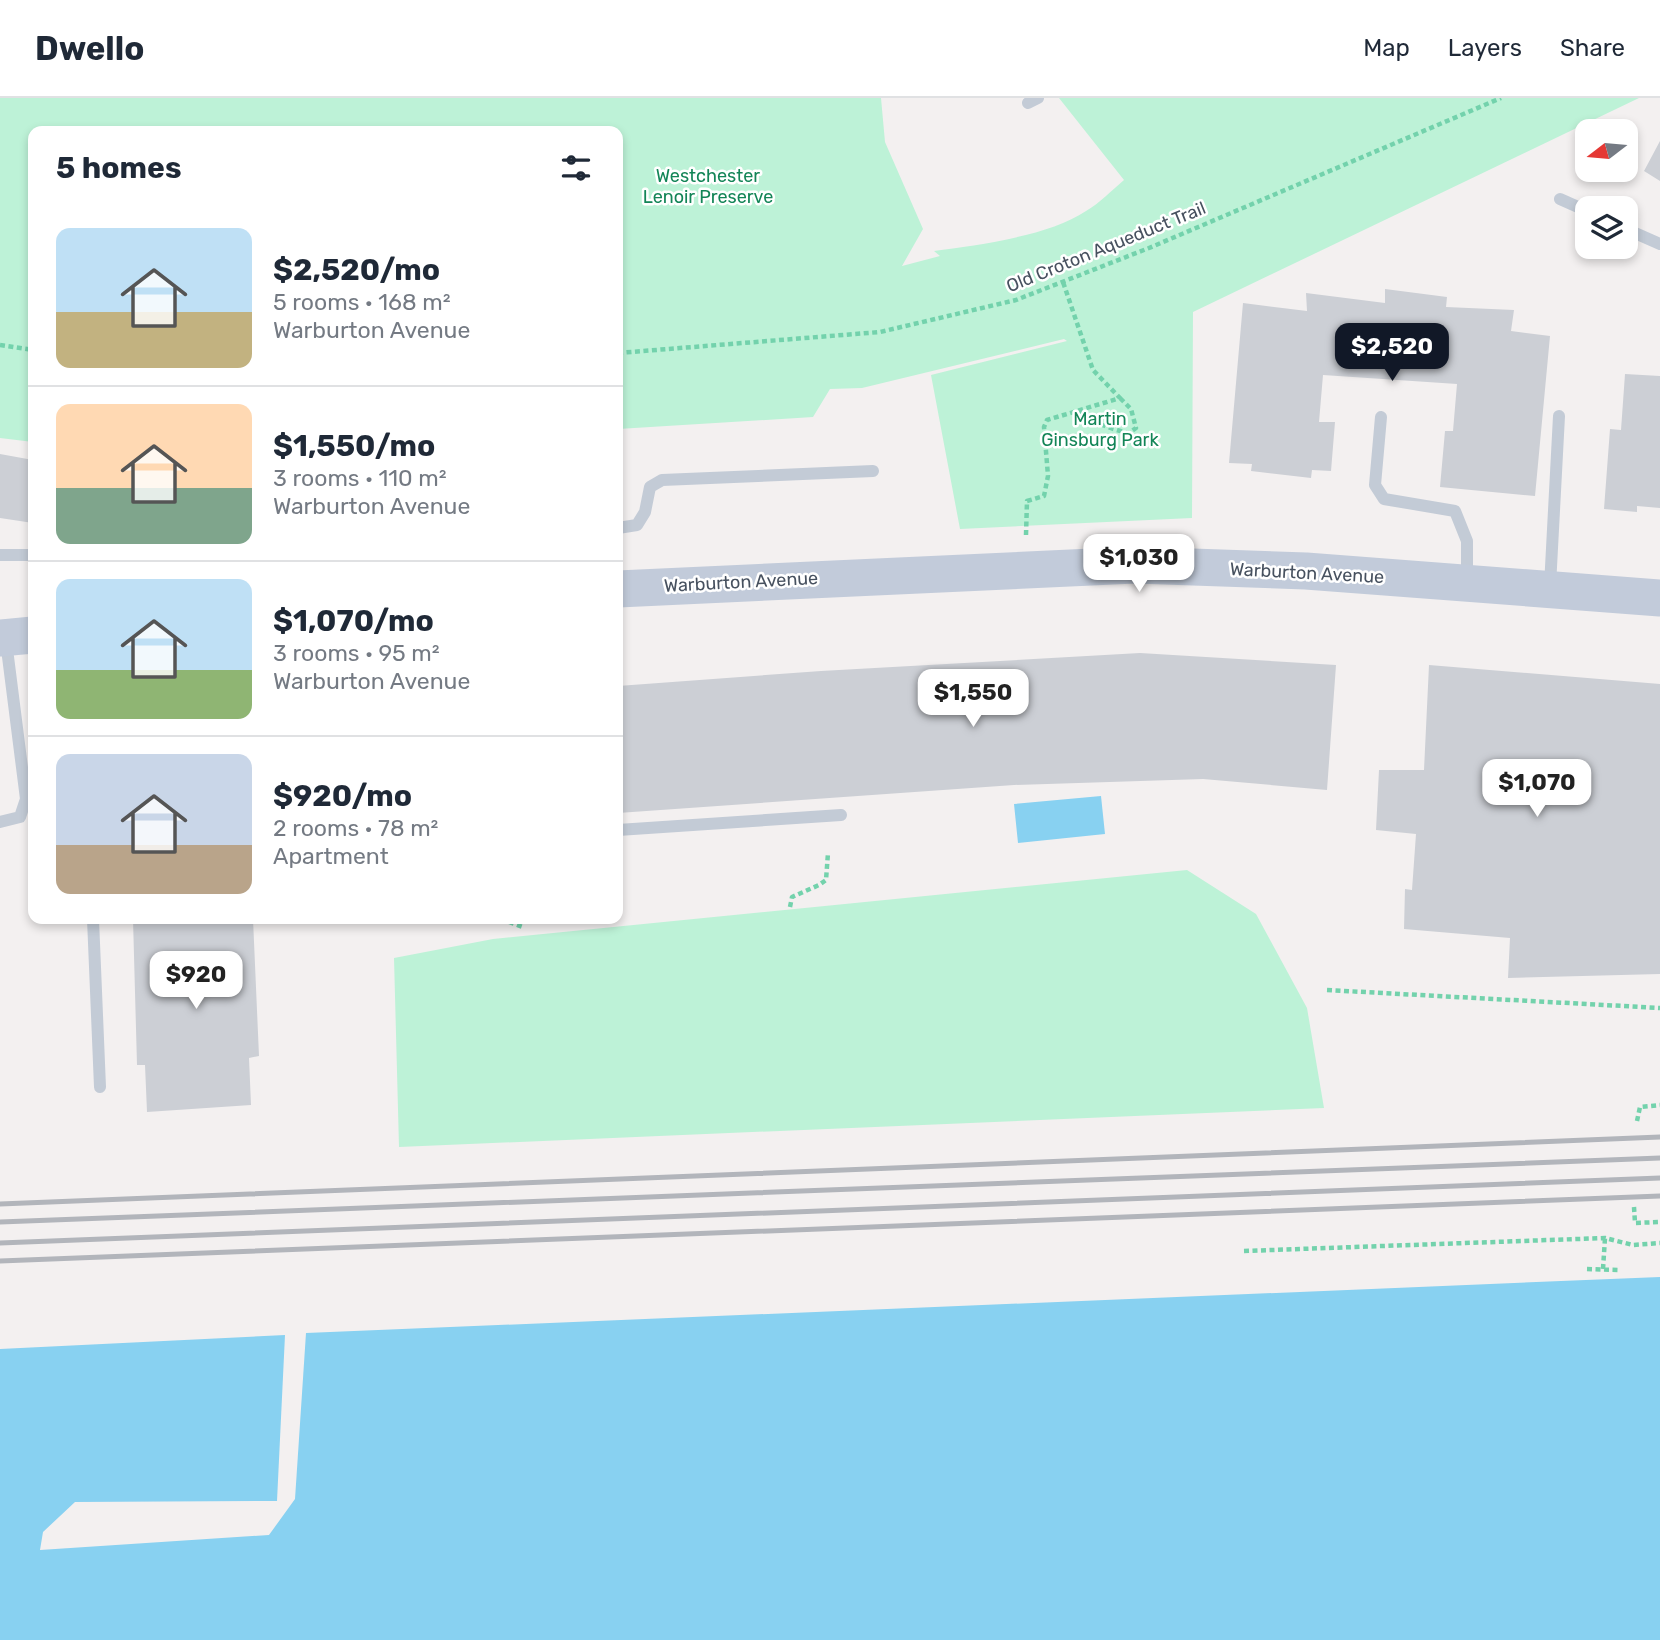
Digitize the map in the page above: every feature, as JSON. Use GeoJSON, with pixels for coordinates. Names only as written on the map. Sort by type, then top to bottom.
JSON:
{"type":"FeatureCollection","features":[{"type":"Feature","properties":{"kind":"street","name":"Warburton Avenue"},"geometry":{"type":"LineString","coordinates":[[623,589],[1135,565],[1306,571],[1660,598]]}},
{"type":"Feature","properties":{"kind":"lane"},"geometry":{"type":"LineString","coordinates":[[1560,199],[1575,206]]}},
{"type":"Feature","properties":{"kind":"lane"},"geometry":{"type":"LineString","coordinates":[[1638,234],[1660,244]]}},
{"type":"Feature","properties":{"kind":"lane"},"geometry":{"type":"LineString","coordinates":[[1550,589],[1559,416]]}},
{"type":"Feature","properties":{"kind":"lane"},"geometry":{"type":"LineString","coordinates":[[1381,417],[1375,485],[1384,499],[1455,511],[1467,541],[1467,583]]}},
{"type":"Feature","properties":{"kind":"lane"},"geometry":{"type":"LineString","coordinates":[[623,527],[637,525],[645,512],[650,487],[662,480],[873,471]]}},
{"type":"Feature","properties":{"kind":"lane"},"geometry":{"type":"LineString","coordinates":[[0,555],[28,555]]}},
{"type":"Feature","properties":{"kind":"lane"},"geometry":{"type":"LineString","coordinates":[[0,822],[20,817],[26,799],[21,636]]}},
{"type":"Feature","properties":{"kind":"lane"},"geometry":{"type":"LineString","coordinates":[[623,830],[841,815]]}},
{"type":"Feature","properties":{"kind":"lane"},"geometry":{"type":"LineString","coordinates":[[93,924],[100,1087]]}},
{"type":"Feature","properties":{"kind":"path","name":"Old Croton Aqueduct Trail"},"geometry":{"type":"LineString","coordinates":[[623,353],[880,331],[1016,300],[1149,248],[1501,98]]}},
{"type":"Feature","properties":{"kind":"path"},"geometry":{"type":"LineString","coordinates":[[1063,282],[1093,370],[1131,409],[1136,428],[1129,433],[1116,430],[1086,418],[1080,410]]}},
{"type":"Feature","properties":{"kind":"path"},"geometry":{"type":"LineString","coordinates":[[0,345],[28,349]]}},
{"type":"Feature","properties":{"kind":"path"},"geometry":{"type":"LineString","coordinates":[[1026,533],[1027,501],[1044,496],[1048,475],[1044,427],[1047,420],[1120,398]]}},
{"type":"Feature","properties":{"kind":"path"},"geometry":{"type":"LineString","coordinates":[[790,907],[792,897],[826,880],[828,853]]}},
{"type":"Feature","properties":{"kind":"path"},"geometry":{"type":"LineString","coordinates":[[515,924],[523,927]]}},
{"type":"Feature","properties":{"kind":"path"},"geometry":{"type":"LineString","coordinates":[[1327,990],[1660,1008]]}},
{"type":"Feature","properties":{"kind":"path"},"geometry":{"type":"LineString","coordinates":[[1637,1121],[1640,1107],[1660,1105]]}},
{"type":"Feature","properties":{"kind":"path"},"geometry":{"type":"LineString","coordinates":[[1634,1207],[1635,1223],[1660,1222]]}},
{"type":"Feature","properties":{"kind":"path"},"geometry":{"type":"LineString","coordinates":[[1244,1251],[1605,1238],[1633,1245],[1660,1243]]}},
{"type":"Feature","properties":{"kind":"path"},"geometry":{"type":"LineString","coordinates":[[1603,1269],[1605,1238]]}},
{"type":"Feature","properties":{"kind":"path"},"geometry":{"type":"LineString","coordinates":[[1587,1269],[1621,1270]]}},
{"type":"Feature","properties":{"kind":"green space"},"geometry":{"type":"Polygon","coordinates":[[[0,98],[881,98],[885,142],[923,229],[902,266],[940,256],[934,251],[1013,238],[1053,227],[1091,208],[1124,180],[1059,98],[1639,98],[1595,119],[1575,119],[1575,129],[1193,312],[1192,518],[960,529],[931,375],[1067,341],[1064,339],[862,388],[830,389],[813,417],[623,429],[623,126],[28,126],[28,441],[0,438],[0,98]]]}},
{"type":"Feature","properties":{"kind":"green space"},"geometry":{"type":"Polygon","coordinates":[[[1187,870],[1256,914],[1307,1008],[1324,1108],[399,1147],[394,958],[493,939],[1187,870]]]}},
{"type":"Feature","properties":{"kind":"water"},"geometry":{"type":"Polygon","coordinates":[[[1101,796],[1105,834],[1018,843],[1014,804],[1101,796]]]}},
{"type":"Feature","properties":{"kind":"water"},"geometry":{"type":"Polygon","coordinates":[[[1660,1277],[1660,1640],[0,1640],[0,1349],[285,1335],[277,1501],[75,1502],[43,1532],[40,1550],[269,1535],[295,1499],[306,1333],[1660,1277]]]}},
{"type":"Feature","properties":{"kind":"building"},"geometry":{"type":"Polygon","coordinates":[[[1660,141],[1660,181],[1644,171],[1660,141]]]}},
{"type":"Feature","properties":{"kind":"building"},"geometry":{"type":"Polygon","coordinates":[[[1385,289],[1447,297],[1446,307],[1514,310],[1511,331],[1550,336],[1535,496],[1440,487],[1445,431],[1453,431],[1457,384],[1323,375],[1319,422],[1335,422],[1331,471],[1312,470],[1311,478],[1251,471],[1252,464],[1229,463],[1243,303],[1307,311],[1306,293],[1385,303],[1385,289]]]}},
{"type":"Feature","properties":{"kind":"building"},"geometry":{"type":"Polygon","coordinates":[[[1625,374],[1660,376],[1660,508],[1637,506],[1637,512],[1604,509],[1610,429],[1621,430],[1625,374]]]}},
{"type":"Feature","properties":{"kind":"building"},"geometry":{"type":"Polygon","coordinates":[[[0,454],[28,459],[28,522],[0,518],[0,454]]]}},
{"type":"Feature","properties":{"kind":"building"},"geometry":{"type":"Polygon","coordinates":[[[1140,653],[1336,665],[1327,790],[1203,779],[1014,785],[623,813],[623,686],[821,671],[1140,653]]]}},
{"type":"Feature","properties":{"kind":"building"},"geometry":{"type":"Polygon","coordinates":[[[1429,665],[1660,684],[1660,974],[1508,978],[1510,938],[1404,929],[1405,889],[1412,890],[1416,834],[1376,830],[1379,770],[1424,770],[1429,665]]]}},
{"type":"Feature","properties":{"kind":"building"},"geometry":{"type":"Polygon","coordinates":[[[133,924],[253,924],[259,1056],[249,1058],[251,1105],[147,1112],[145,1065],[137,1065],[133,924]]]}},
{"type":"Feature","properties":{"kind":"railway"},"geometry":{"type":"LineString","coordinates":[[0,1204],[1660,1137]]}},
{"type":"Feature","properties":{"kind":"railway"},"geometry":{"type":"LineString","coordinates":[[0,1222],[1660,1158]]}},
{"type":"Feature","properties":{"kind":"railway"},"geometry":{"type":"LineString","coordinates":[[0,1243],[1660,1178]]}},
{"type":"Feature","properties":{"kind":"railway"},"geometry":{"type":"LineString","coordinates":[[0,1261],[1660,1196]]}},
{"type":"Feature","properties":{"kind":"park label","name":"Westchester Lenoir Preserve"},"geometry":{"type":"Point","coordinates":[708,186]}},
{"type":"Feature","properties":{"kind":"park label","name":"Martin Ginsburg Park"},"geometry":{"type":"Point","coordinates":[1100,429]}}]}
